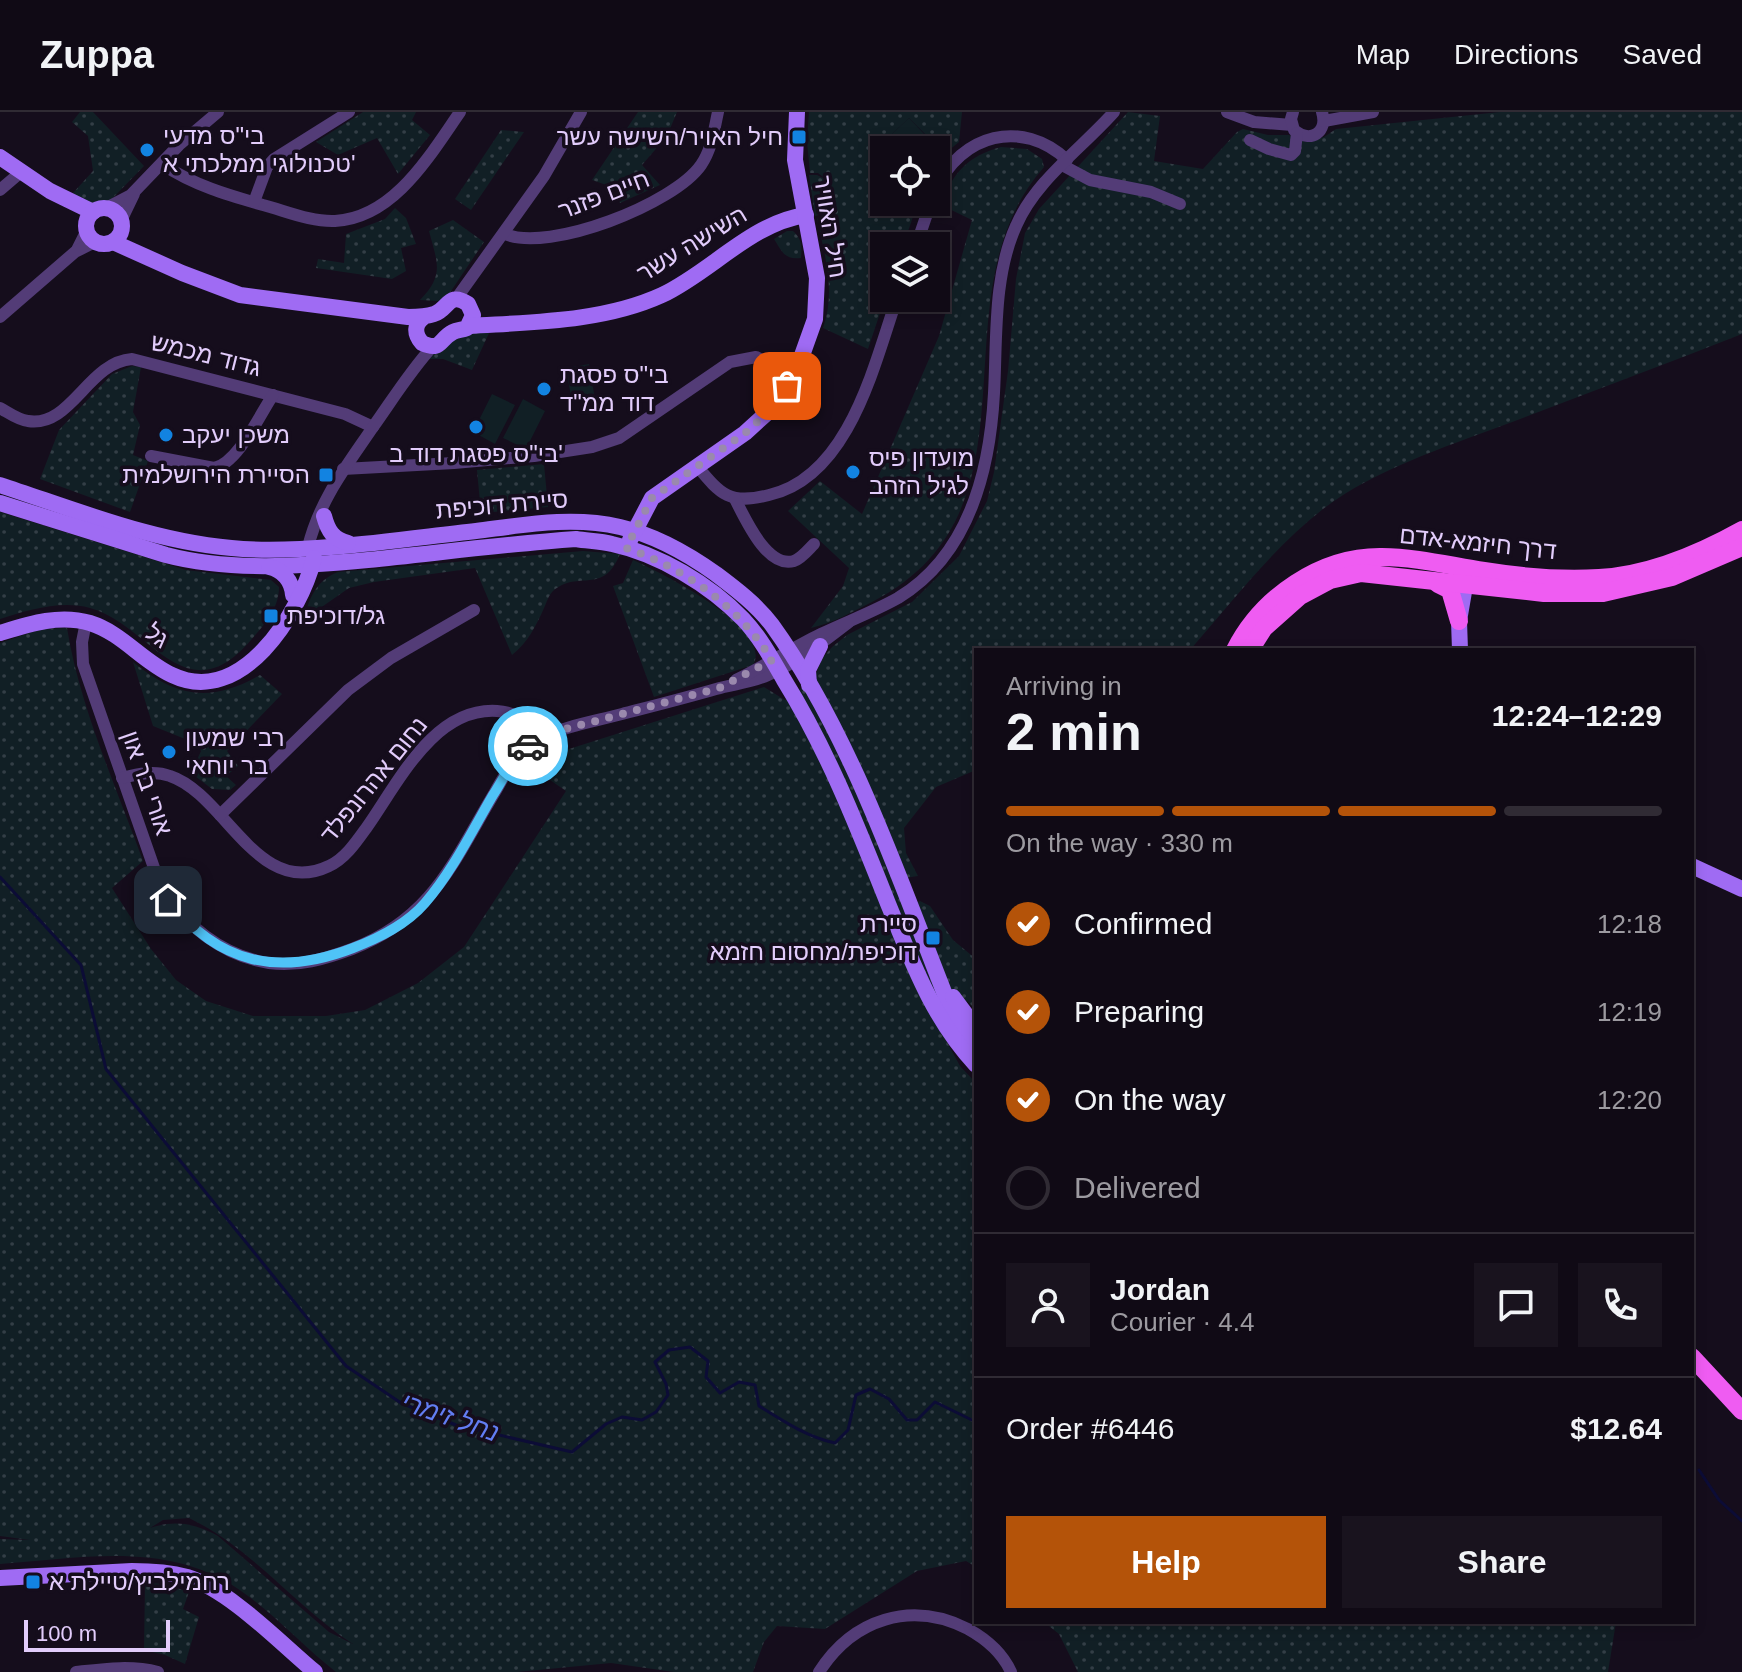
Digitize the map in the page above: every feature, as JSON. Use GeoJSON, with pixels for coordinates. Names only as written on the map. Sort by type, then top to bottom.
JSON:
{"type":"FeatureCollection","features":[{"type":"Feature","properties":{"kind":"main road","name":"חיל האוויר"},"geometry":{"type":"LineString","coordinates":[[630,549],[637,532],[674,482],[745,433],[779,399],[808,339],[815,319],[817,298],[815,258],[795,160],[797,112]]}},
{"type":"Feature","properties":{"kind":"main road"},"geometry":{"type":"LineString","coordinates":[[0,157],[93,219],[116,213],[114,234]]}},
{"type":"Feature","properties":{"kind":"main road","name":"השישה עשר"},"geometry":{"type":"LineString","coordinates":[[466,311],[483,319],[507,323],[613,311],[683,284],[777,222],[806,215]]}},
{"type":"Feature","properties":{"kind":"main road"},"geometry":{"type":"LineString","coordinates":[[93,219],[91,239],[114,234],[159,262],[240,295],[396,316],[423,334],[442,343],[466,311],[447,303],[423,334]]}},
{"type":"Feature","properties":{"kind":"main road","name":"סיירת דוכיפת"},"geometry":{"type":"LineString","coordinates":[[0,485],[192,544],[247,549],[312,547],[575,521],[637,532],[673,547],[751,602],[771,624],[791,656],[855,774],[944,992]]}},
{"type":"Feature","properties":{"kind":"main road","name":"סיירת דוכיפת"},"geometry":{"type":"LineString","coordinates":[[0,503],[189,561],[308,565],[576,539],[630,549],[665,564],[742,618],[776,665],[838,781],[933,1009],[974,1063]]}},
{"type":"Feature","properties":{"kind":"main road"},"geometry":{"type":"LineString","coordinates":[[324,516],[332,535],[350,543]]}},
{"type":"Feature","properties":{"kind":"main road","name":"דרך חיזמא-אדם"},"geometry":{"type":"LineString","coordinates":[[1251,648],[1276,614],[1300,596],[1330,580],[1361,573],[1388,574],[1435,583],[1630,575],[1715,545],[1742,530]]}},
{"type":"Feature","properties":{"kind":"main road","name":"גל"},"geometry":{"type":"LineString","coordinates":[[0,633],[54,619],[86,622],[121,638],[172,675],[209,682],[231,675],[255,658],[272,638],[298,603],[312,547]]}},
{"type":"Feature","properties":{"kind":"main road","name":"דרך חיזמא-אדם"},"geometry":{"type":"LineString","coordinates":[[1236,648],[1270,602],[1292,586],[1332,565],[1357,559],[1382,557],[1445,565],[1479,581],[1544,593],[1603,593],[1672,577],[1742,547]]}},
{"type":"Feature","properties":{"kind":"main road","name":"גל"},"geometry":{"type":"LineString","coordinates":[[272,638],[308,565]]}},
{"type":"Feature","properties":{"kind":"main road"},"geometry":{"type":"LineString","coordinates":[[1445,565],[1479,581],[1461,613],[1460,648]]}},
{"type":"Feature","properties":{"kind":"main road"},"geometry":{"type":"LineString","coordinates":[[268,566],[276,568],[288,580],[293,595]]}},
{"type":"Feature","properties":{"kind":"main road"},"geometry":{"type":"LineString","coordinates":[[1435,583],[1450,590],[1461,613]]}},
{"type":"Feature","properties":{"kind":"main road"},"geometry":{"type":"LineString","coordinates":[[809,686],[808,670],[820,646]]}},
{"type":"Feature","properties":{"kind":"main road"},"geometry":{"type":"LineString","coordinates":[[1694,867],[1742,889]]}},
{"type":"Feature","properties":{"kind":"main road"},"geometry":{"type":"LineString","coordinates":[[936,972],[974,1025]]}},
{"type":"Feature","properties":{"kind":"main road"},"geometry":{"type":"LineString","coordinates":[[944,992],[974,1036]]}},
{"type":"Feature","properties":{"kind":"main road"},"geometry":{"type":"LineString","coordinates":[[944,992],[957,1025],[974,1049]]}},
{"type":"Feature","properties":{"kind":"main road"},"geometry":{"type":"LineString","coordinates":[[1697,1363],[1742,1411]]}},
{"type":"Feature","properties":{"kind":"main road"},"geometry":{"type":"LineString","coordinates":[[0,1578],[132,1571],[187,1577],[231,1601],[315,1672]]}},
{"type":"Feature","properties":{"kind":"street"},"geometry":{"type":"LineString","coordinates":[[75,252],[93,219],[135,192],[218,112]]}},
{"type":"Feature","properties":{"kind":"street"},"geometry":{"type":"LineString","coordinates":[[254,202],[267,167],[274,159],[349,112]]}},
{"type":"Feature","properties":{"kind":"street"},"geometry":{"type":"LineString","coordinates":[[162,164],[190,182],[254,202],[321,220],[346,219],[377,207],[402,188],[460,112]]}},
{"type":"Feature","properties":{"kind":"street"},"geometry":{"type":"LineString","coordinates":[[466,311],[478,272],[544,176],[581,112]]}},
{"type":"Feature","properties":{"kind":"street","name":"חיים פזנר"},"geometry":{"type":"LineString","coordinates":[[505,234],[527,239],[554,238],[659,200],[689,179],[700,167],[712,141],[718,112]]}},
{"type":"Feature","properties":{"kind":"street"},"geometry":{"type":"LineString","coordinates":[[791,656],[898,597],[925,577],[950,548],[970,516],[990,441],[998,311],[1011,238],[1033,198],[1114,112]]}},
{"type":"Feature","properties":{"kind":"street"},"geometry":{"type":"LineString","coordinates":[[1227,112],[1254,122],[1294,123],[1306,137],[1315,135],[1323,128],[1323,116],[1373,112]]}},
{"type":"Feature","properties":{"kind":"street"},"geometry":{"type":"LineString","coordinates":[[1250,140],[1291,155],[1295,151],[1294,123]]}},
{"type":"Feature","properties":{"kind":"street"},"geometry":{"type":"LineString","coordinates":[[950,166],[966,149],[992,138],[1022,137],[1057,151],[1065,163],[1090,180],[1151,192],[1180,204]]}},
{"type":"Feature","properties":{"kind":"street"},"geometry":{"type":"LineString","coordinates":[[0,190],[21,172]]}},
{"type":"Feature","properties":{"kind":"street"},"geometry":{"type":"LineString","coordinates":[[0,317],[75,252],[114,234],[135,192]]}},
{"type":"Feature","properties":{"kind":"street"},"geometry":{"type":"LineString","coordinates":[[697,466],[720,492],[735,499],[752,499],[783,492],[799,484],[827,457],[853,419],[892,312]]}},
{"type":"Feature","properties":{"kind":"street"},"geometry":{"type":"LineString","coordinates":[[312,547],[315,520],[329,491],[405,380],[423,334]]}},
{"type":"Feature","properties":{"kind":"street"},"geometry":{"type":"LineString","coordinates":[[343,469],[534,456],[592,447],[619,438],[730,362],[756,357],[793,375]]}},
{"type":"Feature","properties":{"kind":"street","name":"גדוד מכמש"},"geometry":{"type":"LineString","coordinates":[[0,408],[23,421],[49,419],[69,405],[111,364],[132,359],[345,414],[373,427]]}},
{"type":"Feature","properties":{"kind":"street"},"geometry":{"type":"LineString","coordinates":[[151,456],[214,468],[223,466],[237,451],[273,395]]}},
{"type":"Feature","properties":{"kind":"street"},"geometry":{"type":"LineString","coordinates":[[312,547],[324,516],[329,491]]}},
{"type":"Feature","properties":{"kind":"street"},"geometry":{"type":"LineString","coordinates":[[735,499],[760,542],[780,560],[798,560],[814,544]]}},
{"type":"Feature","properties":{"kind":"street"},"geometry":{"type":"LineString","coordinates":[[220,815],[357,683],[391,658],[474,610]]}},
{"type":"Feature","properties":{"kind":"street","name":"אורי בר און"},"geometry":{"type":"LineString","coordinates":[[86,622],[82,642],[83,664],[160,885],[181,915],[214,942],[258,961],[297,964],[370,942],[423,905],[520,753],[543,737],[719,688],[791,656]]}},
{"type":"Feature","properties":{"kind":"street"},"geometry":{"type":"LineString","coordinates":[[791,656],[820,646],[849,622]]}},
{"type":"Feature","properties":{"kind":"street","name":"נחום אהרונפלד"},"geometry":{"type":"LineString","coordinates":[[122,778],[143,773],[170,776],[198,791],[245,843],[270,863],[299,871],[326,868],[337,862],[361,836],[428,741],[455,720],[469,714],[502,711],[529,722],[543,737]]}},
{"type":"Feature","properties":{"kind":"street"},"geometry":{"type":"LineString","coordinates":[[819,1672],[831,1654],[852,1635],[879,1621],[903,1615],[929,1616],[953,1622],[978,1635],[993,1647],[1011,1672]]}},
{"type":"Feature","properties":{"kind":"street"},"geometry":{"type":"LineString","coordinates":[[76,1672],[117,1668],[158,1672]]}},
{"type":"Feature","properties":{"kind":"shaded area"},"geometry":{"type":"Polygon","coordinates":[[[80,112],[93,112],[144,166],[105,206],[90,205],[73,193],[93,171],[88,136],[72,122],[80,112]]]}},
{"type":"Feature","properties":{"kind":"shaded area"},"geometry":{"type":"Polygon","coordinates":[[[363,112],[416,112],[412,120],[430,135],[398,174],[377,138],[338,155],[316,142],[363,112]]]}},
{"type":"Feature","properties":{"kind":"shaded area"},"geometry":{"type":"Polygon","coordinates":[[[638,112],[677,112],[667,136],[642,165],[660,185],[620,203],[615,188],[592,180],[638,112]]]}},
{"type":"Feature","properties":{"kind":"shaded area"},"geometry":{"type":"Polygon","coordinates":[[[809,112],[962,112],[959,142],[950,149],[950,136],[927,136],[909,118],[890,136],[870,136],[870,216],[913,216],[908,232],[870,232],[870,312],[880,312],[868,349],[823,328],[829,287],[817,219],[826,212],[834,198],[829,183],[831,199],[822,214],[815,216],[809,175],[827,180],[818,173],[810,173],[807,141],[809,112]]]}},
{"type":"Feature","properties":{"kind":"shaded area"},"geometry":{"type":"Polygon","coordinates":[[[1128,112],[1160,116],[1154,161],[1203,169],[1243,129],[1268,135],[1289,135],[1306,142],[1324,137],[1336,129],[1500,112],[1742,112],[1742,334],[1434,451],[1365,482],[1323,509],[1287,541],[1192,648],[974,648],[974,771],[936,787],[904,828],[906,853],[918,876],[905,878],[916,903],[920,901],[930,906],[953,940],[974,957],[974,1008],[967,1001],[936,1022],[960,1066],[974,1081],[974,1566],[966,1561],[917,1571],[825,1629],[777,1626],[764,1642],[753,1672],[674,1672],[611,1663],[517,1672],[336,1672],[248,1596],[219,1578],[190,1566],[128,1556],[0,1564],[0,1539],[30,1540],[0,1536],[0,643],[41,629],[67,628],[90,717],[143,861],[112,888],[151,949],[176,980],[206,1001],[253,1016],[326,1016],[365,1010],[418,983],[464,947],[566,791],[525,763],[764,687],[785,700],[814,679],[822,659],[832,647],[847,635],[912,602],[959,556],[987,501],[994,472],[1008,371],[1016,279],[1025,233],[1039,209],[1128,112]],[[189,1518],[163,1520],[150,1528],[184,1524],[218,1536],[329,1632],[353,1644],[314,1615],[228,1542],[189,1518]]]}},
{"type":"Feature","properties":{"kind":"shaded area"},"geometry":{"type":"Polygon","coordinates":[[[909,118],[926,136],[890,136],[909,118]]]}},
{"type":"Feature","properties":{"kind":"shaded area"},"geometry":{"type":"Polygon","coordinates":[[[501,130],[524,132],[471,210],[455,199],[501,130]]]}},
{"type":"Feature","properties":{"kind":"shaded area"},"geometry":{"type":"Polygon","coordinates":[[[1001,147],[1027,149],[1042,159],[1044,167],[1011,219],[994,277],[976,458],[959,513],[927,562],[872,602],[811,628],[843,586],[849,568],[788,511],[820,481],[862,514],[939,336],[946,312],[950,312],[950,297],[972,220],[950,209],[950,184],[970,161],[1001,147]]]}},
{"type":"Feature","properties":{"kind":"shaded area"},"geometry":{"type":"Polygon","coordinates":[[[395,208],[406,218],[416,244],[401,248],[406,271],[392,279],[316,268],[318,259],[344,263],[346,234],[385,219],[395,208]]]}},
{"type":"Feature","properties":{"kind":"shaded area"},"geometry":{"type":"Polygon","coordinates":[[[453,220],[484,242],[447,297],[438,301],[420,300],[433,283],[437,268],[429,231],[453,220]]]}},
{"type":"Feature","properties":{"kind":"shaded area"},"geometry":{"type":"Polygon","coordinates":[[[793,231],[800,240],[801,258],[788,256],[774,239],[793,231]]]}},
{"type":"Feature","properties":{"kind":"shaded area"},"geometry":{"type":"Polygon","coordinates":[[[490,331],[472,370],[443,359],[428,359],[455,334],[490,331]]]}},
{"type":"Feature","properties":{"kind":"shaded area"},"geometry":{"type":"Polygon","coordinates":[[[589,364],[595,399],[572,403],[566,368],[589,364]]]}},
{"type":"Feature","properties":{"kind":"shaded area"},"geometry":{"type":"Polygon","coordinates":[[[132,366],[141,367],[133,412],[140,425],[133,455],[148,461],[130,512],[40,479],[59,430],[112,374],[132,366]]]}},
{"type":"Feature","properties":{"kind":"shaded area"},"geometry":{"type":"Polygon","coordinates":[[[492,394],[515,405],[495,444],[473,432],[492,394]]]}},
{"type":"Feature","properties":{"kind":"shaded area"},"geometry":{"type":"Polygon","coordinates":[[[523,399],[545,411],[526,449],[503,438],[523,399]]]}},
{"type":"Feature","properties":{"kind":"shaded area"},"geometry":{"type":"Polygon","coordinates":[[[544,464],[548,507],[481,513],[477,470],[544,464]]]}},
{"type":"Feature","properties":{"kind":"shaded area"},"geometry":{"type":"Polygon","coordinates":[[[0,512],[186,570],[271,580],[279,587],[277,602],[251,640],[228,661],[206,670],[187,668],[168,659],[111,617],[90,608],[56,606],[0,619],[0,512]]]}},
{"type":"Feature","properties":{"kind":"shaded area"},"geometry":{"type":"Polygon","coordinates":[[[583,551],[620,554],[606,574],[572,582],[553,591],[531,633],[512,655],[475,568],[349,588],[303,620],[319,585],[338,572],[583,551]]]}},
{"type":"Feature","properties":{"kind":"shaded area"},"geometry":{"type":"Polygon","coordinates":[[[633,560],[688,589],[731,619],[747,635],[755,651],[753,665],[654,697],[613,586],[623,583],[633,560]]]}},
{"type":"Feature","properties":{"kind":"shaded area"},"geometry":{"type":"Polygon","coordinates":[[[133,662],[149,674],[180,689],[210,693],[226,690],[260,675],[282,694],[227,751],[238,766],[226,776],[236,785],[230,790],[212,789],[191,773],[201,751],[195,743],[153,726],[133,662]]]}},
{"type":"Feature","properties":{"kind":"shaded area"},"geometry":{"type":"Polygon","coordinates":[[[145,1583],[164,1584],[189,1592],[183,1609],[199,1617],[185,1664],[144,1650],[145,1583]]]}},
{"type":"Feature","properties":{"kind":"shaded area"},"geometry":{"type":"Polygon","coordinates":[[[1046,1624],[1616,1624],[1608,1672],[1078,1672],[1059,1634],[1046,1624]]]}},
{"type":"Feature","properties":{"kind":"waterway","name":"נחל זימרי"},"geometry":{"type":"LineString","coordinates":[[0,877],[81,965],[106,1069],[346,1366],[401,1403],[456,1425],[572,1452],[606,1424],[622,1417],[642,1420],[656,1412],[668,1395],[655,1362],[669,1350],[690,1347],[708,1361],[706,1377],[720,1393],[739,1382],[755,1385],[759,1406],[796,1428],[835,1443],[848,1430],[856,1395],[870,1389],[889,1399],[907,1420],[917,1420],[935,1402],[974,1421]]}},
{"type":"Feature","properties":{"kind":"waterway","name":"נחל זימרי"},"geometry":{"type":"LineString","coordinates":[[1699,1470],[1719,1500],[1742,1521]]}},
{"type":"Feature","properties":{"kind":"way so far"},"geometry":{"type":"LineString","coordinates":[[528,746],[562,730],[719,688],[772,660],[742,618],[719,599],[665,564],[626,548],[652,498],[745,433],[767,413],[787,386]]}},
{"type":"Feature","properties":{"kind":"place","name":"חיל האויר/השישה עשר"},"geometry":{"type":"Point","coordinates":[799,137]}},
{"type":"Feature","properties":{"kind":"place","name":"בי\"ס מדעי טכנולוגי ממלכתי א'"},"geometry":{"type":"Point","coordinates":[147,150]}},
{"type":"Feature","properties":{"kind":"place","name":"בי\"ס פסגת דוד ממ\"ד"},"geometry":{"type":"Point","coordinates":[544,389]}},
{"type":"Feature","properties":{"kind":"place","name":"בי\"ס פסגת דוד ב'"},"geometry":{"type":"Point","coordinates":[476,427]}},
{"type":"Feature","properties":{"kind":"place","name":"משכן יעקב"},"geometry":{"type":"Point","coordinates":[166,435]}},
{"type":"Feature","properties":{"kind":"place","name":"מועדון פיס לגיל הזהב"},"geometry":{"type":"Point","coordinates":[853,472]}},
{"type":"Feature","properties":{"kind":"place","name":"הסיירת הירושלמית"},"geometry":{"type":"Point","coordinates":[326,475]}},
{"type":"Feature","properties":{"kind":"place","name":"גל/דוכיפת"},"geometry":{"type":"Point","coordinates":[271,616]}},
{"type":"Feature","properties":{"kind":"place","name":"רבי שמעון בר יוחאי"},"geometry":{"type":"Point","coordinates":[169,752]}},
{"type":"Feature","properties":{"kind":"place","name":"סיירת דוכיפת/מחסום חזמא"},"geometry":{"type":"Point","coordinates":[933,938]}},
{"type":"Feature","properties":{"kind":"place","name":"רחמילביץ/טיילת א"},"geometry":{"type":"Point","coordinates":[33,1582]}},
{"type":"Feature","properties":{"kind":"route"},"geometry":{"type":"LineString","coordinates":[[168,900],[195,928],[214,942],[258,961],[297,964],[370,942],[390,931],[423,905],[455,859],[509,768],[528,746]]}}]}
